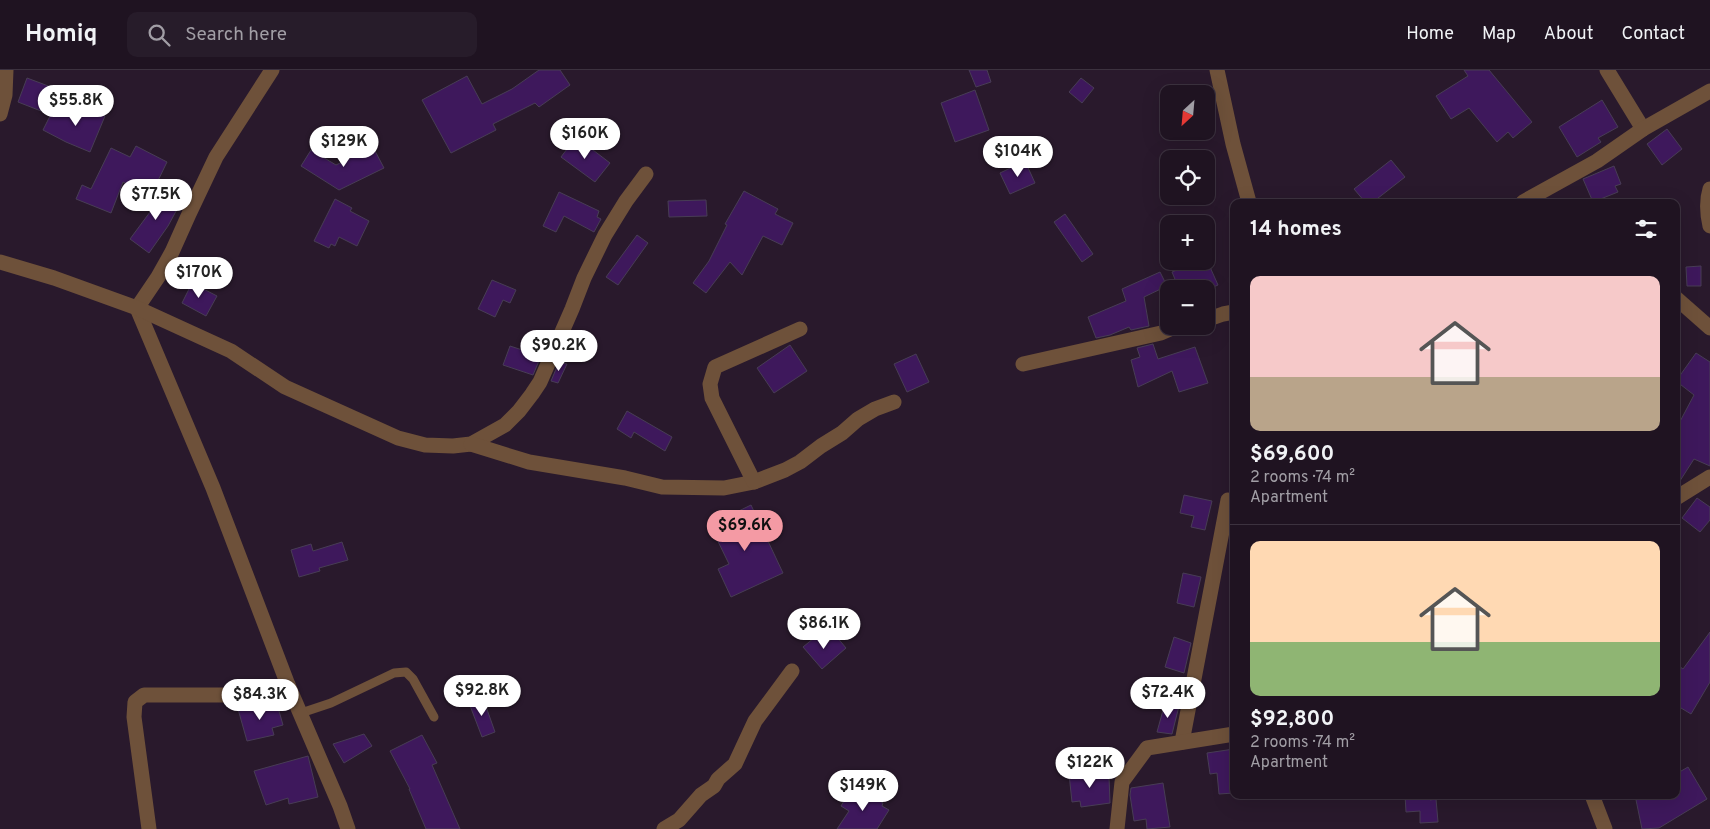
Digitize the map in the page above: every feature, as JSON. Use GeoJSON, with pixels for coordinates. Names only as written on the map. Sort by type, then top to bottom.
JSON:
{"type":"FeatureCollection","features":[{"type":"Feature","properties":{"kind":"street"},"geometry":{"type":"LineString","coordinates":[[0,114],[5,95],[6,70]]}},
{"type":"Feature","properties":{"kind":"street"},"geometry":{"type":"LineString","coordinates":[[137,308],[172,252],[216,157],[272,70]]}},
{"type":"Feature","properties":{"kind":"street"},"geometry":{"type":"LineString","coordinates":[[1217,70],[1231,135],[1248,199]]}},
{"type":"Feature","properties":{"kind":"street"},"geometry":{"type":"LineString","coordinates":[[1607,70],[1643,129]]}},
{"type":"Feature","properties":{"kind":"street"},"geometry":{"type":"LineString","coordinates":[[1528,199],[1598,161],[1643,129],[1710,90]]}},
{"type":"Feature","properties":{"kind":"street"},"geometry":{"type":"LineString","coordinates":[[0,262],[54,278],[137,308],[231,351],[285,387],[398,438],[424,445],[453,446],[471,444],[505,426],[536,388],[605,235],[626,201],[646,174]]}},
{"type":"Feature","properties":{"kind":"street"},"geometry":{"type":"LineString","coordinates":[[1710,189],[1707,199],[1707,213],[1710,226]]}},
{"type":"Feature","properties":{"kind":"street"},"geometry":{"type":"LineString","coordinates":[[1680,302],[1710,328]]}},
{"type":"Feature","properties":{"kind":"street"},"geometry":{"type":"LineString","coordinates":[[137,308],[213,488],[288,684],[348,829]]}},
{"type":"Feature","properties":{"kind":"street"},"geometry":{"type":"LineString","coordinates":[[1215,317],[1230,313]]}},
{"type":"Feature","properties":{"kind":"street"},"geometry":{"type":"LineString","coordinates":[[1710,315],[1710,328]]}},
{"type":"Feature","properties":{"kind":"street"},"geometry":{"type":"LineString","coordinates":[[754,482],[712,398],[710,384],[715,367],[800,329]]}},
{"type":"Feature","properties":{"kind":"street"},"geometry":{"type":"LineString","coordinates":[[1023,364],[1160,331]]}},
{"type":"Feature","properties":{"kind":"street"},"geometry":{"type":"LineString","coordinates":[[471,444],[529,462],[625,478],[662,487],[724,488],[754,482],[800,462],[867,414],[894,402]]}},
{"type":"Feature","properties":{"kind":"street"},"geometry":{"type":"LineString","coordinates":[[1680,496],[1710,477]]}},
{"type":"Feature","properties":{"kind":"street"},"geometry":{"type":"LineString","coordinates":[[1182,742],[1228,500]]}},
{"type":"Feature","properties":{"kind":"street"},"geometry":{"type":"LineString","coordinates":[[664,829],[679,820],[701,795],[714,786],[718,779],[735,764],[755,721],[792,671]]}},
{"type":"Feature","properties":{"kind":"street"},"geometry":{"type":"LineString","coordinates":[[149,829],[134,717],[135,702],[144,695],[275,696],[281,693],[288,684]]}},
{"type":"Feature","properties":{"kind":"street"},"geometry":{"type":"LineString","coordinates":[[1117,829],[1122,782],[1147,748],[1230,735]]}},
{"type":"Feature","properties":{"kind":"street"},"geometry":{"type":"LineString","coordinates":[[1594,799],[1605,829]]}},
{"type":"Feature","properties":{"kind":"lane"},"geometry":{"type":"LineString","coordinates":[[301,713],[331,703],[394,673],[406,672],[413,679],[434,717]]}},
{"type":"Feature","properties":{"kind":"building"},"geometry":{"type":"Polygon","coordinates":[[[539,70],[560,70],[570,85],[539,107],[535,103],[493,124],[496,130],[451,153],[422,100],[467,76],[482,104],[512,89],[539,70]]]}},
{"type":"Feature","properties":{"kind":"building"},"geometry":{"type":"Polygon","coordinates":[[[969,70],[987,70],[991,82],[976,87],[969,70]]]}},
{"type":"Feature","properties":{"kind":"building"},"geometry":{"type":"Polygon","coordinates":[[[1464,70],[1489,70],[1532,122],[1513,138],[1508,132],[1497,142],[1469,108],[1451,119],[1436,96],[1468,76],[1464,70]]]}},
{"type":"Feature","properties":{"kind":"building"},"geometry":{"type":"Polygon","coordinates":[[[27,78],[51,87],[41,111],[18,102],[27,78]]]}},
{"type":"Feature","properties":{"kind":"building"},"geometry":{"type":"Polygon","coordinates":[[[1081,78],[1094,88],[1082,103],[1069,92],[1081,78]]]}},
{"type":"Feature","properties":{"kind":"building"},"geometry":{"type":"Polygon","coordinates":[[[975,90],[989,130],[955,142],[941,103],[975,90]]]}},
{"type":"Feature","properties":{"kind":"building"},"geometry":{"type":"Polygon","coordinates":[[[1602,100],[1618,127],[1598,138],[1601,142],[1577,157],[1559,127],[1602,100]]]}},
{"type":"Feature","properties":{"kind":"building"},"geometry":{"type":"Polygon","coordinates":[[[80,106],[105,116],[90,152],[43,130],[54,108],[75,118],[80,106]]]}},
{"type":"Feature","properties":{"kind":"building"},"geometry":{"type":"Polygon","coordinates":[[[1667,129],[1682,149],[1662,165],[1647,144],[1667,129]]]}},
{"type":"Feature","properties":{"kind":"building"},"geometry":{"type":"Polygon","coordinates":[[[576,137],[610,163],[595,182],[561,157],[576,137]]]}},
{"type":"Feature","properties":{"kind":"building"},"geometry":{"type":"Polygon","coordinates":[[[136,146],[167,162],[151,195],[123,182],[111,213],[76,199],[82,185],[91,189],[111,148],[130,157],[136,146]]]}},
{"type":"Feature","properties":{"kind":"building"},"geometry":{"type":"Polygon","coordinates":[[[373,147],[384,168],[339,190],[301,166],[311,150],[336,165],[373,147]]]}},
{"type":"Feature","properties":{"kind":"building"},"geometry":{"type":"Polygon","coordinates":[[[1391,160],[1405,177],[1377,199],[1362,199],[1354,189],[1391,160]]]}},
{"type":"Feature","properties":{"kind":"building"},"geometry":{"type":"Polygon","coordinates":[[[1025,161],[1035,183],[1010,194],[1000,173],[1025,161]]]}},
{"type":"Feature","properties":{"kind":"building"},"geometry":{"type":"Polygon","coordinates":[[[1614,166],[1621,184],[1615,186],[1618,192],[1600,199],[1592,199],[1583,179],[1614,166]]]}},
{"type":"Feature","properties":{"kind":"building"},"geometry":{"type":"Polygon","coordinates":[[[160,190],[181,202],[168,226],[149,253],[130,239],[153,208],[151,206],[160,190]]]}},
{"type":"Feature","properties":{"kind":"building"},"geometry":{"type":"Polygon","coordinates":[[[744,191],[778,209],[775,214],[793,223],[782,245],[763,236],[742,275],[730,262],[706,293],[693,283],[709,261],[727,225],[725,224],[744,191]]]}},
{"type":"Feature","properties":{"kind":"building"},"geometry":{"type":"Polygon","coordinates":[[[559,192],[599,211],[597,217],[601,219],[594,232],[564,216],[556,232],[543,226],[559,192]]]}},
{"type":"Feature","properties":{"kind":"building"},"geometry":{"type":"Polygon","coordinates":[[[335,199],[352,208],[350,211],[369,221],[357,246],[339,237],[335,246],[331,244],[329,248],[314,241],[335,199]]]}},
{"type":"Feature","properties":{"kind":"building"},"geometry":{"type":"Polygon","coordinates":[[[706,200],[707,216],[669,217],[668,201],[706,200]]]}},
{"type":"Feature","properties":{"kind":"building"},"geometry":{"type":"Polygon","coordinates":[[[1065,214],[1093,254],[1082,262],[1054,222],[1065,214]]]}},
{"type":"Feature","properties":{"kind":"building"},"geometry":{"type":"Polygon","coordinates":[[[637,235],[648,243],[618,285],[606,277],[637,235]]]}},
{"type":"Feature","properties":{"kind":"building"},"geometry":{"type":"Polygon","coordinates":[[[1701,266],[1701,286],[1687,286],[1686,267],[1701,266]]]}},
{"type":"Feature","properties":{"kind":"building"},"geometry":{"type":"Polygon","coordinates":[[[1177,270],[1211,270],[1218,285],[1215,286],[1215,280],[1175,280],[1172,272],[1177,270]]]}},
{"type":"Feature","properties":{"kind":"building"},"geometry":{"type":"Polygon","coordinates":[[[1160,272],[1164,280],[1160,280],[1160,289],[1144,297],[1149,326],[1131,330],[1129,327],[1110,335],[1096,338],[1088,317],[1126,301],[1122,289],[1160,272]]]}},
{"type":"Feature","properties":{"kind":"building"},"geometry":{"type":"Polygon","coordinates":[[[492,280],[516,290],[510,303],[503,300],[495,317],[478,309],[492,280]]]}},
{"type":"Feature","properties":{"kind":"building"},"geometry":{"type":"Polygon","coordinates":[[[192,283],[217,296],[206,316],[182,303],[192,283]]]}},
{"type":"Feature","properties":{"kind":"building"},"geometry":{"type":"Polygon","coordinates":[[[1153,344],[1158,359],[1195,347],[1208,383],[1179,392],[1172,371],[1138,387],[1131,360],[1140,357],[1137,348],[1153,344]]]}},
{"type":"Feature","properties":{"kind":"building"},"geometry":{"type":"Polygon","coordinates":[[[790,345],[807,371],[774,393],[757,368],[790,345]]]}},
{"type":"Feature","properties":{"kind":"building"},"geometry":{"type":"Polygon","coordinates":[[[510,346],[541,356],[533,375],[503,365],[510,346]]]}},
{"type":"Feature","properties":{"kind":"building"},"geometry":{"type":"Polygon","coordinates":[[[1696,353],[1710,362],[1710,466],[1694,459],[1680,481],[1680,421],[1694,395],[1680,384],[1680,375],[1696,353]]]}},
{"type":"Feature","properties":{"kind":"building"},"geometry":{"type":"Polygon","coordinates":[[[916,354],[929,382],[907,392],[894,364],[916,354]]]}},
{"type":"Feature","properties":{"kind":"building"},"geometry":{"type":"Polygon","coordinates":[[[559,362],[567,364],[558,383],[551,381],[559,362]]]}},
{"type":"Feature","properties":{"kind":"building"},"geometry":{"type":"Polygon","coordinates":[[[627,411],[672,437],[665,451],[634,432],[631,438],[617,429],[627,411]]]}},
{"type":"Feature","properties":{"kind":"building"},"geometry":{"type":"Polygon","coordinates":[[[1184,495],[1212,501],[1205,530],[1191,527],[1194,516],[1180,513],[1184,495]]]}},
{"type":"Feature","properties":{"kind":"building"},"geometry":{"type":"Polygon","coordinates":[[[1697,498],[1710,507],[1710,520],[1700,532],[1682,518],[1697,498]]]}},
{"type":"Feature","properties":{"kind":"building"},"geometry":{"type":"Polygon","coordinates":[[[751,505],[783,573],[731,597],[718,569],[729,564],[710,525],[751,505]]]}},
{"type":"Feature","properties":{"kind":"building"},"geometry":{"type":"Polygon","coordinates":[[[342,542],[348,560],[319,568],[320,571],[299,577],[291,550],[311,544],[313,551],[342,542]]]}},
{"type":"Feature","properties":{"kind":"building"},"geometry":{"type":"Polygon","coordinates":[[[1183,573],[1201,577],[1194,607],[1177,603],[1183,573]]]}},
{"type":"Feature","properties":{"kind":"building"},"geometry":{"type":"Polygon","coordinates":[[[1710,632],[1710,682],[1691,714],[1680,707],[1680,667],[1683,669],[1710,632]]]}},
{"type":"Feature","properties":{"kind":"building"},"geometry":{"type":"Polygon","coordinates":[[[820,633],[828,642],[836,636],[846,648],[822,669],[803,647],[820,633]]]}},
{"type":"Feature","properties":{"kind":"building"},"geometry":{"type":"Polygon","coordinates":[[[1174,637],[1191,643],[1184,673],[1165,667],[1174,637]]]}},
{"type":"Feature","properties":{"kind":"building"},"geometry":{"type":"Polygon","coordinates":[[[483,698],[495,732],[482,737],[469,703],[483,698]]]}},
{"type":"Feature","properties":{"kind":"building"},"geometry":{"type":"Polygon","coordinates":[[[1165,703],[1179,706],[1172,734],[1157,732],[1165,703]]]}},
{"type":"Feature","properties":{"kind":"building"},"geometry":{"type":"Polygon","coordinates":[[[255,704],[265,704],[266,706],[277,704],[283,725],[272,728],[274,735],[247,741],[238,709],[255,704]]]}},
{"type":"Feature","properties":{"kind":"building"},"geometry":{"type":"Polygon","coordinates":[[[364,734],[372,746],[344,763],[333,744],[364,734]]]}},
{"type":"Feature","properties":{"kind":"building"},"geometry":{"type":"Polygon","coordinates":[[[422,735],[437,763],[432,765],[460,829],[426,829],[410,789],[390,751],[422,735]]]}},
{"type":"Feature","properties":{"kind":"building"},"geometry":{"type":"Polygon","coordinates":[[[1230,750],[1230,793],[1219,794],[1217,773],[1210,774],[1207,753],[1230,750]]]}},
{"type":"Feature","properties":{"kind":"building"},"geometry":{"type":"Polygon","coordinates":[[[308,756],[318,797],[289,804],[288,798],[266,805],[254,771],[308,756]]]}},
{"type":"Feature","properties":{"kind":"building"},"geometry":{"type":"Polygon","coordinates":[[[1688,767],[1707,799],[1659,828],[1642,829],[1636,799],[1680,799],[1680,772],[1688,767]]]}},
{"type":"Feature","properties":{"kind":"building"},"geometry":{"type":"Polygon","coordinates":[[[1100,770],[1101,778],[1109,777],[1110,803],[1081,807],[1080,801],[1072,802],[1069,774],[1100,770]]]}},
{"type":"Feature","properties":{"kind":"building"},"geometry":{"type":"Polygon","coordinates":[[[1163,783],[1170,827],[1147,829],[1146,819],[1134,821],[1130,795],[1131,788],[1163,783]]]}},
{"type":"Feature","properties":{"kind":"building"},"geometry":{"type":"Polygon","coordinates":[[[860,789],[883,803],[882,806],[889,810],[877,829],[837,829],[849,811],[841,806],[848,794],[855,798],[860,789]]]}},
{"type":"Feature","properties":{"kind":"building"},"geometry":{"type":"Polygon","coordinates":[[[1405,799],[1436,799],[1438,822],[1420,823],[1420,811],[1406,812],[1405,799]]]}}]}
